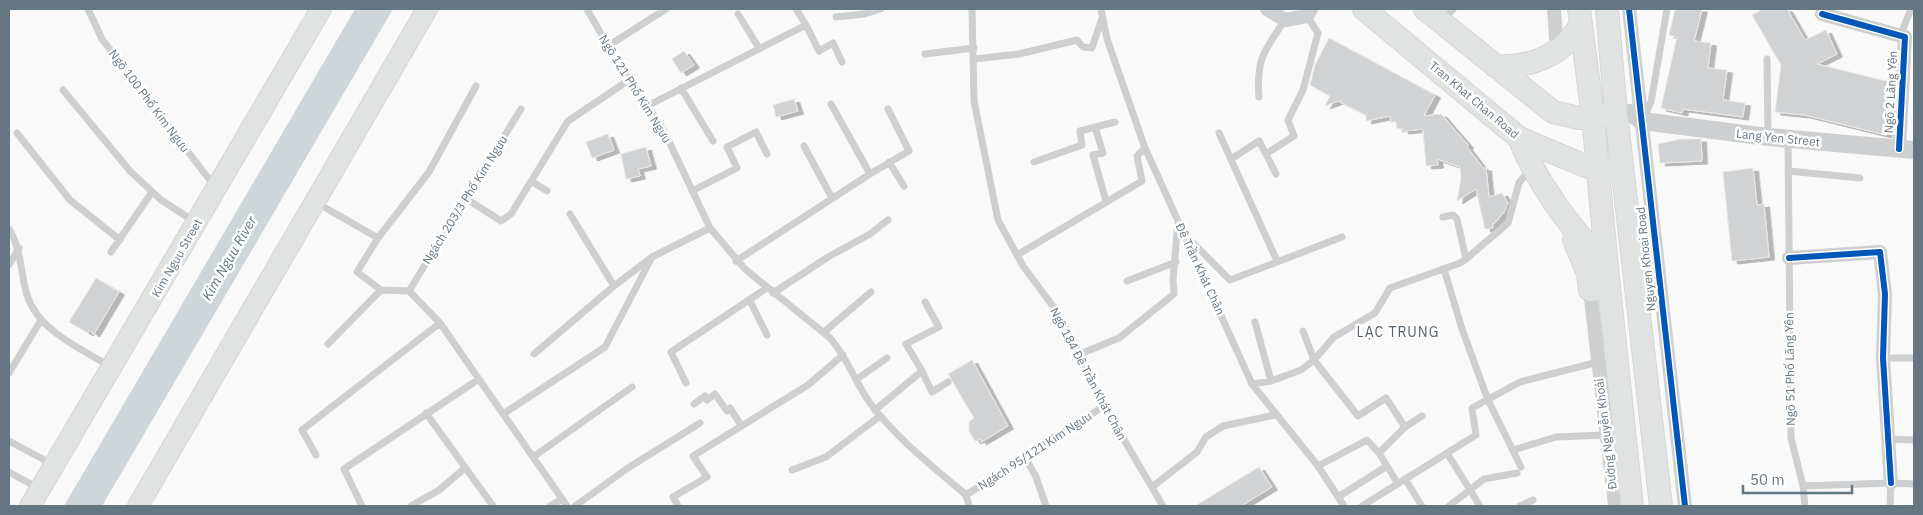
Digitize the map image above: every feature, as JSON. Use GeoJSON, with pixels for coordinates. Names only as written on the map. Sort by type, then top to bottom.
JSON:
{"type":"FeatureCollection","features":[{"type":"Feature","properties":{"kind":"main road","name":"Kim Nguu Street"},"geometry":{"type":"LineString","coordinates":[[35,498],[197,224],[320,9]]}},
{"type":"Feature","properties":{"kind":"main road"},"geometry":{"type":"LineString","coordinates":[[138,506],[427,9]]}},
{"type":"Feature","properties":{"kind":"main road","name":"Tran Khat Chan Road"},"geometry":{"type":"LineString","coordinates":[[1364,9],[1519,138],[1597,170]]}},
{"type":"Feature","properties":{"kind":"main road"},"geometry":{"type":"LineString","coordinates":[[1425,9],[1447,16],[1495,66],[1553,112],[1579,118],[1593,117],[1617,121]]}},
{"type":"Feature","properties":{"kind":"main road","name":"Nguyen Khoai Road"},"geometry":{"type":"LineString","coordinates":[[1606,9],[1661,506]]}},
{"type":"Feature","properties":{"kind":"main road"},"geometry":{"type":"LineString","coordinates":[[1495,66],[1529,64],[1558,51],[1571,40],[1580,17]]}},
{"type":"Feature","properties":{"kind":"main road"},"geometry":{"type":"LineString","coordinates":[[1580,17],[1593,117],[1602,282],[1632,506]]}},
{"type":"Feature","properties":{"kind":"main road"},"geometry":{"type":"LineString","coordinates":[[1519,138],[1531,167],[1602,282]]}},
{"type":"Feature","properties":{"kind":"main road"},"geometry":{"type":"LineString","coordinates":[[1597,170],[1623,167]]}},
{"type":"Feature","properties":{"kind":"street"},"geometry":{"type":"LineString","coordinates":[[1267,9],[1285,20],[1309,12]]}},
{"type":"Feature","properties":{"kind":"street"},"geometry":{"type":"LineString","coordinates":[[1554,9],[1558,51]]}},
{"type":"Feature","properties":{"kind":"street","name":"Nguyen Khoai Road"},"geometry":{"type":"LineString","coordinates":[[1630,9],[1685,506]]}},
{"type":"Feature","properties":{"kind":"street"},"geometry":{"type":"LineString","coordinates":[[1822,14],[1903,36]]}},
{"type":"Feature","properties":{"kind":"street","name":"Ngõ 2 Lãng Yên"},"geometry":{"type":"LineString","coordinates":[[1903,36],[1906,149]]}},
{"type":"Feature","properties":{"kind":"street","name":"Lang Yen Street"},"geometry":{"type":"LineString","coordinates":[[1617,121],[1630,113],[1642,121],[1768,137],[1906,149]]}},
{"type":"Feature","properties":{"kind":"street"},"geometry":{"type":"LineString","coordinates":[[1789,258],[1880,252],[1884,294],[1884,358],[1891,483]]}},
{"type":"Feature","properties":{"kind":"street"},"geometry":{"type":"LineString","coordinates":[[1598,362],[1602,282]]}},
{"type":"Feature","properties":{"kind":"street","name":"Đường Nguyễn Khoái"},"geometry":{"type":"LineString","coordinates":[[1598,362],[1615,506]]}},
{"type":"Feature","properties":{"kind":"lane","name":"Ngõ 100 Phố Kim Ngưu"},"geometry":{"type":"LineString","coordinates":[[88,9],[102,39],[216,189]]}},
{"type":"Feature","properties":{"kind":"lane","name":"Ngõ 121 Phố Kim Ngưu"},"geometry":{"type":"LineString","coordinates":[[587,9],[629,80],[663,129],[710,228],[736,261],[824,332],[843,355],[880,416],[905,444],[966,495]]}},
{"type":"Feature","properties":{"kind":"lane"},"geometry":{"type":"LineString","coordinates":[[608,46],[666,9]]}},
{"type":"Feature","properties":{"kind":"lane"},"geometry":{"type":"LineString","coordinates":[[798,9],[819,51],[833,43],[842,62]]}},
{"type":"Feature","properties":{"kind":"lane"},"geometry":{"type":"LineString","coordinates":[[836,17],[864,14],[881,9]]}},
{"type":"Feature","properties":{"kind":"lane","name":"Ngõ 184 Đê Trần Khát Chân"},"geometry":{"type":"LineString","coordinates":[[972,9],[974,101],[998,220],[1017,254],[1058,313],[1080,354],[1104,406],[1161,505]]}},
{"type":"Feature","properties":{"kind":"lane","name":"Đê Trần Khát Chân"},"geometry":{"type":"LineString","coordinates":[[1100,9],[1107,39],[1145,148],[1252,384],[1275,415],[1318,466],[1344,506]]}},
{"type":"Feature","properties":{"kind":"lane"},"geometry":{"type":"LineString","coordinates":[[1642,121],[1651,102],[1667,9]]}},
{"type":"Feature","properties":{"kind":"lane","name":"Ngõ 2 Lãng Yên"},"geometry":{"type":"LineString","coordinates":[[1903,36],[1911,9]]}},
{"type":"Feature","properties":{"kind":"lane"},"geometry":{"type":"LineString","coordinates":[[1266,154],[1294,136],[1288,120],[1302,90],[1318,33],[1309,12]]}},
{"type":"Feature","properties":{"kind":"lane"},"geometry":{"type":"LineString","coordinates":[[738,14],[759,48]]}},
{"type":"Feature","properties":{"kind":"lane"},"geometry":{"type":"LineString","coordinates":[[974,59],[1019,54],[1077,40],[1083,47],[1092,48],[1102,17]]}},
{"type":"Feature","properties":{"kind":"lane"},"geometry":{"type":"LineString","coordinates":[[1259,97],[1257,76],[1261,56],[1285,20]]}},
{"type":"Feature","properties":{"kind":"lane"},"geometry":{"type":"LineString","coordinates":[[647,106],[806,25]]}},
{"type":"Feature","properties":{"kind":"lane"},"geometry":{"type":"LineString","coordinates":[[925,54],[974,48]]}},
{"type":"Feature","properties":{"kind":"lane"},"geometry":{"type":"LineString","coordinates":[[1768,59],[1768,137]]}},
{"type":"Feature","properties":{"kind":"lane"},"geometry":{"type":"LineString","coordinates":[[465,198],[501,221],[511,214],[568,120],[629,80]]}},
{"type":"Feature","properties":{"kind":"lane"},"geometry":{"type":"LineString","coordinates":[[476,86],[429,172],[378,238],[357,272],[381,290],[408,291],[440,323],[567,506]]}},
{"type":"Feature","properties":{"kind":"lane"},"geometry":{"type":"LineString","coordinates":[[681,88],[713,141]]}},
{"type":"Feature","properties":{"kind":"lane"},"geometry":{"type":"LineString","coordinates":[[63,90],[130,171],[161,200],[197,224]]}},
{"type":"Feature","properties":{"kind":"lane"},"geometry":{"type":"LineString","coordinates":[[831,104],[870,174]]}},
{"type":"Feature","properties":{"kind":"lane","name":"Ngách 203/3 Phố Kim Ngưu"},"geometry":{"type":"LineString","coordinates":[[408,291],[521,109]]}},
{"type":"Feature","properties":{"kind":"lane"},"geometry":{"type":"LineString","coordinates":[[736,261],[832,198],[909,151],[888,109]]}},
{"type":"Feature","properties":{"kind":"lane"},"geometry":{"type":"LineString","coordinates":[[1034,162],[1082,145],[1080,131],[1115,122]]}},
{"type":"Feature","properties":{"kind":"lane"},"geometry":{"type":"LineString","coordinates":[[1096,127],[1103,153],[1093,156],[1106,202]]}},
{"type":"Feature","properties":{"kind":"lane"},"geometry":{"type":"LineString","coordinates":[[692,191],[737,168],[727,147],[756,132],[767,154]]}},
{"type":"Feature","properties":{"kind":"lane"},"geometry":{"type":"LineString","coordinates":[[17,133],[70,200],[120,240]]}},
{"type":"Feature","properties":{"kind":"lane"},"geometry":{"type":"LineString","coordinates":[[1219,133],[1277,261]]}},
{"type":"Feature","properties":{"kind":"lane","name":"Ngõ 51 Phố Lãng Yên"},"geometry":{"type":"LineString","coordinates":[[1788,139],[1791,438],[1803,486],[1805,506]]}},
{"type":"Feature","properties":{"kind":"lane"},"geometry":{"type":"LineString","coordinates":[[1231,159],[1259,142],[1276,174]]}},
{"type":"Feature","properties":{"kind":"lane"},"geometry":{"type":"LineString","coordinates":[[804,146],[832,198]]}},
{"type":"Feature","properties":{"kind":"lane"},"geometry":{"type":"LineString","coordinates":[[1017,254],[1142,180],[1137,156],[1145,148]]}},
{"type":"Feature","properties":{"kind":"lane"},"geometry":{"type":"LineString","coordinates":[[890,162],[904,186]]}},
{"type":"Feature","properties":{"kind":"lane"},"geometry":{"type":"LineString","coordinates":[[1252,384],[1271,381],[1301,370],[1314,360],[1334,338],[1375,313],[1390,288],[1466,259],[1508,223],[1518,183],[1531,167]]}},
{"type":"Feature","properties":{"kind":"lane"},"geometry":{"type":"LineString","coordinates":[[1788,171],[1860,178]]}},
{"type":"Feature","properties":{"kind":"lane"},"geometry":{"type":"LineString","coordinates":[[531,181],[547,191]]}},
{"type":"Feature","properties":{"kind":"lane"},"geometry":{"type":"LineString","coordinates":[[111,252],[152,192]]}},
{"type":"Feature","properties":{"kind":"lane"},"geometry":{"type":"LineString","coordinates":[[315,201],[378,238]]}},
{"type":"Feature","properties":{"kind":"lane"},"geometry":{"type":"LineString","coordinates":[[570,214],[614,286]]}},
{"type":"Feature","properties":{"kind":"lane"},"geometry":{"type":"LineString","coordinates":[[1443,217],[1453,215],[1457,219],[1466,259]]}},
{"type":"Feature","properties":{"kind":"lane"},"geometry":{"type":"LineString","coordinates":[[686,383],[671,352],[750,301],[870,234],[888,220]]}},
{"type":"Feature","properties":{"kind":"lane"},"geometry":{"type":"LineString","coordinates":[[1080,354],[1119,338],[1174,294],[1172,280],[1176,262],[1178,221]]}},
{"type":"Feature","properties":{"kind":"lane"},"geometry":{"type":"LineString","coordinates":[[534,354],[614,286],[652,257],[710,228]]}},
{"type":"Feature","properties":{"kind":"lane"},"geometry":{"type":"LineString","coordinates":[[9,229],[19,248],[28,297],[41,320],[62,337],[113,368]]}},
{"type":"Feature","properties":{"kind":"lane"},"geometry":{"type":"LineString","coordinates":[[1185,235],[1230,280],[1342,237]]}},
{"type":"Feature","properties":{"kind":"lane"},"geometry":{"type":"LineString","coordinates":[[9,265],[19,248]]}},
{"type":"Feature","properties":{"kind":"lane"},"geometry":{"type":"LineString","coordinates":[[503,414],[605,346],[652,257]]}},
{"type":"Feature","properties":{"kind":"lane"},"geometry":{"type":"LineString","coordinates":[[1127,281],[1176,262]]}},
{"type":"Feature","properties":{"kind":"lane"},"geometry":{"type":"LineString","coordinates":[[1444,269],[1462,329],[1488,400],[1513,450],[1519,470],[1484,479],[1449,506]]}},
{"type":"Feature","properties":{"kind":"lane"},"geometry":{"type":"LineString","coordinates":[[328,344],[381,290]]}},
{"type":"Feature","properties":{"kind":"lane"},"geometry":{"type":"LineString","coordinates":[[824,332],[871,292]]}},
{"type":"Feature","properties":{"kind":"lane"},"geometry":{"type":"LineString","coordinates":[[750,301],[767,335]]}},
{"type":"Feature","properties":{"kind":"lane"},"geometry":{"type":"LineString","coordinates":[[925,302],[939,327],[906,344],[932,392],[948,382]]}},
{"type":"Feature","properties":{"kind":"lane"},"geometry":{"type":"LineString","coordinates":[[10,370],[41,320]]}},
{"type":"Feature","properties":{"kind":"lane"},"geometry":{"type":"LineString","coordinates":[[1255,322],[1271,381]]}},
{"type":"Feature","properties":{"kind":"lane"},"geometry":{"type":"LineString","coordinates":[[316,455],[302,430],[440,323]]}},
{"type":"Feature","properties":{"kind":"lane"},"geometry":{"type":"LineString","coordinates":[[1303,330],[1314,360],[1358,416],[1386,398],[1405,427]]}},
{"type":"Feature","properties":{"kind":"lane"},"geometry":{"type":"LineString","coordinates":[[678,506],[673,496],[707,477],[693,456],[808,385],[843,355]]}},
{"type":"Feature","properties":{"kind":"lane"},"geometry":{"type":"LineString","coordinates":[[857,379],[887,358]]}},
{"type":"Feature","properties":{"kind":"lane"},"geometry":{"type":"LineString","coordinates":[[1884,358],[1914,358]]}},
{"type":"Feature","properties":{"kind":"lane"},"geometry":{"type":"LineString","coordinates":[[1362,506],[1476,435],[1472,408],[1520,382],[1598,362]]}},
{"type":"Feature","properties":{"kind":"lane"},"geometry":{"type":"LineString","coordinates":[[875,410],[922,371]]}},
{"type":"Feature","properties":{"kind":"lane"},"geometry":{"type":"LineString","coordinates":[[362,506],[344,470],[479,379]]}},
{"type":"Feature","properties":{"kind":"lane"},"geometry":{"type":"LineString","coordinates":[[533,457],[632,387]]}},
{"type":"Feature","properties":{"kind":"lane"},"geometry":{"type":"LineString","coordinates":[[694,404],[705,396],[707,400],[715,394],[727,411],[730,408],[741,425]]}},
{"type":"Feature","properties":{"kind":"lane","name":"Ngách 95/121 Kim Ngưu"},"geometry":{"type":"LineString","coordinates":[[966,495],[1104,406]]}},
{"type":"Feature","properties":{"kind":"lane"},"geometry":{"type":"LineString","coordinates":[[426,414],[493,506]]}},
{"type":"Feature","properties":{"kind":"lane"},"geometry":{"type":"LineString","coordinates":[[1152,487],[1197,452],[1206,437],[1223,426],[1275,415]]}},
{"type":"Feature","properties":{"kind":"lane"},"geometry":{"type":"LineString","coordinates":[[792,470],[826,457],[880,416]]}},
{"type":"Feature","properties":{"kind":"lane"},"geometry":{"type":"LineString","coordinates":[[1379,453],[1405,427],[1422,416]]}},
{"type":"Feature","properties":{"kind":"lane"},"geometry":{"type":"LineString","coordinates":[[575,506],[628,468],[700,423]]}},
{"type":"Feature","properties":{"kind":"lane"},"geometry":{"type":"LineString","coordinates":[[1513,450],[1556,436],[1606,435]]}},
{"type":"Feature","properties":{"kind":"lane"},"geometry":{"type":"LineString","coordinates":[[1890,439],[1914,440]]}},
{"type":"Feature","properties":{"kind":"lane"},"geometry":{"type":"LineString","coordinates":[[1318,466],[1367,440],[1379,453],[1398,484]]}},
{"type":"Feature","properties":{"kind":"lane"},"geometry":{"type":"LineString","coordinates":[[9,441],[55,466]]}},
{"type":"Feature","properties":{"kind":"lane"},"geometry":{"type":"LineString","coordinates":[[1447,453],[1480,506]]}},
{"type":"Feature","properties":{"kind":"lane"},"geometry":{"type":"LineString","coordinates":[[1025,457],[1036,477],[1046,506]]}},
{"type":"Feature","properties":{"kind":"lane"},"geometry":{"type":"LineString","coordinates":[[1338,498],[1386,466]]}},
{"type":"Feature","properties":{"kind":"lane"},"geometry":{"type":"LineString","coordinates":[[411,506],[439,490],[465,468]]}},
{"type":"Feature","properties":{"kind":"lane"},"geometry":{"type":"LineString","coordinates":[[9,472],[35,498]]}},
{"type":"Feature","properties":{"kind":"lane"},"geometry":{"type":"LineString","coordinates":[[1405,479],[1422,506]]}},
{"type":"Feature","properties":{"kind":"lane"},"geometry":{"type":"LineString","coordinates":[[1890,506],[1891,483]]}},
{"type":"Feature","properties":{"kind":"lane"},"geometry":{"type":"LineString","coordinates":[[1803,486],[1914,484]]}},
{"type":"Feature","properties":{"kind":"lane"},"geometry":{"type":"LineString","coordinates":[[966,495],[969,506]]}},
{"type":"Feature","properties":{"kind":"lane"},"geometry":{"type":"LineString","coordinates":[[550,506],[562,499]]}},
{"type":"Feature","properties":{"kind":"lane"},"geometry":{"type":"LineString","coordinates":[[1520,506],[1533,500]]}},
{"type":"Feature","properties":{"kind":"water","name":"Kim Nguu River"},"geometry":{"type":"Polygon","coordinates":[[[355,9],[393,9],[102,506],[64,506],[355,9]]]}},
{"type":"Feature","properties":{"kind":"building"},"geometry":{"type":"Polygon","coordinates":[[[1675,9],[1702,9],[1694,41],[1711,43],[1708,68],[1727,70],[1723,100],[1745,103],[1743,117],[1683,109],[1682,113],[1661,108],[1677,37],[1669,35],[1675,9]]]}},
{"type":"Feature","properties":{"kind":"building"},"geometry":{"type":"Polygon","coordinates":[[[1763,9],[1787,9],[1805,40],[1826,30],[1837,54],[1817,64],[1894,83],[1892,112],[1886,135],[1805,115],[1775,112],[1781,65],[1752,15],[1763,9]]]}},
{"type":"Feature","properties":{"kind":"building"},"geometry":{"type":"Polygon","coordinates":[[[1329,38],[1435,95],[1424,116],[1441,114],[1468,145],[1467,147],[1483,168],[1486,168],[1489,197],[1502,193],[1508,203],[1504,212],[1493,223],[1493,228],[1485,229],[1476,189],[1457,201],[1461,179],[1460,167],[1437,159],[1438,165],[1426,166],[1423,129],[1403,131],[1403,128],[1397,129],[1396,122],[1391,122],[1390,116],[1366,121],[1366,115],[1338,101],[1325,106],[1330,96],[1310,85],[1315,65],[1329,38]]]}},
{"type":"Feature","properties":{"kind":"building"},"geometry":{"type":"Polygon","coordinates":[[[684,51],[694,65],[681,73],[672,59],[684,51]]]}},
{"type":"Feature","properties":{"kind":"building"},"geometry":{"type":"Polygon","coordinates":[[[794,99],[798,111],[776,117],[773,105],[794,99]]]}},
{"type":"Feature","properties":{"kind":"building"},"geometry":{"type":"Polygon","coordinates":[[[608,134],[614,150],[592,158],[586,142],[608,134]]]}},
{"type":"Feature","properties":{"kind":"building"},"geometry":{"type":"Polygon","coordinates":[[[1681,139],[1701,139],[1702,161],[1660,163],[1658,144],[1681,139]]]}},
{"type":"Feature","properties":{"kind":"building"},"geometry":{"type":"Polygon","coordinates":[[[646,147],[651,166],[638,169],[640,176],[626,179],[621,154],[646,147]]]}},
{"type":"Feature","properties":{"kind":"building"},"geometry":{"type":"Polygon","coordinates":[[[1753,168],[1757,205],[1764,204],[1769,257],[1732,261],[1723,172],[1753,168]]]}},
{"type":"Feature","properties":{"kind":"building"},"geometry":{"type":"Polygon","coordinates":[[[96,278],[119,292],[94,334],[89,330],[88,333],[69,322],[96,278]]]}},
{"type":"Feature","properties":{"kind":"building"},"geometry":{"type":"Polygon","coordinates":[[[972,360],[1008,426],[981,442],[980,439],[975,441],[969,431],[969,422],[974,418],[948,374],[972,360]]]}},
{"type":"Feature","properties":{"kind":"building"},"geometry":{"type":"Polygon","coordinates":[[[1259,467],[1272,487],[1241,506],[1195,506],[1259,467]]]}},
{"type":"Feature","properties":{"kind":"cycle path"},"geometry":{"type":"LineString","coordinates":[[1629,9],[1685,506]]}},
{"type":"Feature","properties":{"kind":"cycle path"},"geometry":{"type":"LineString","coordinates":[[1822,14],[1905,37],[1899,149]]}},
{"type":"Feature","properties":{"kind":"cycle path"},"geometry":{"type":"LineString","coordinates":[[1789,258],[1880,252],[1885,294],[1883,358],[1891,483]]}},
{"type":"Feature","properties":{"kind":"district","name":"LẠC TRUNG"},"geometry":{"type":"Point","coordinates":[1398,332]}}]}
